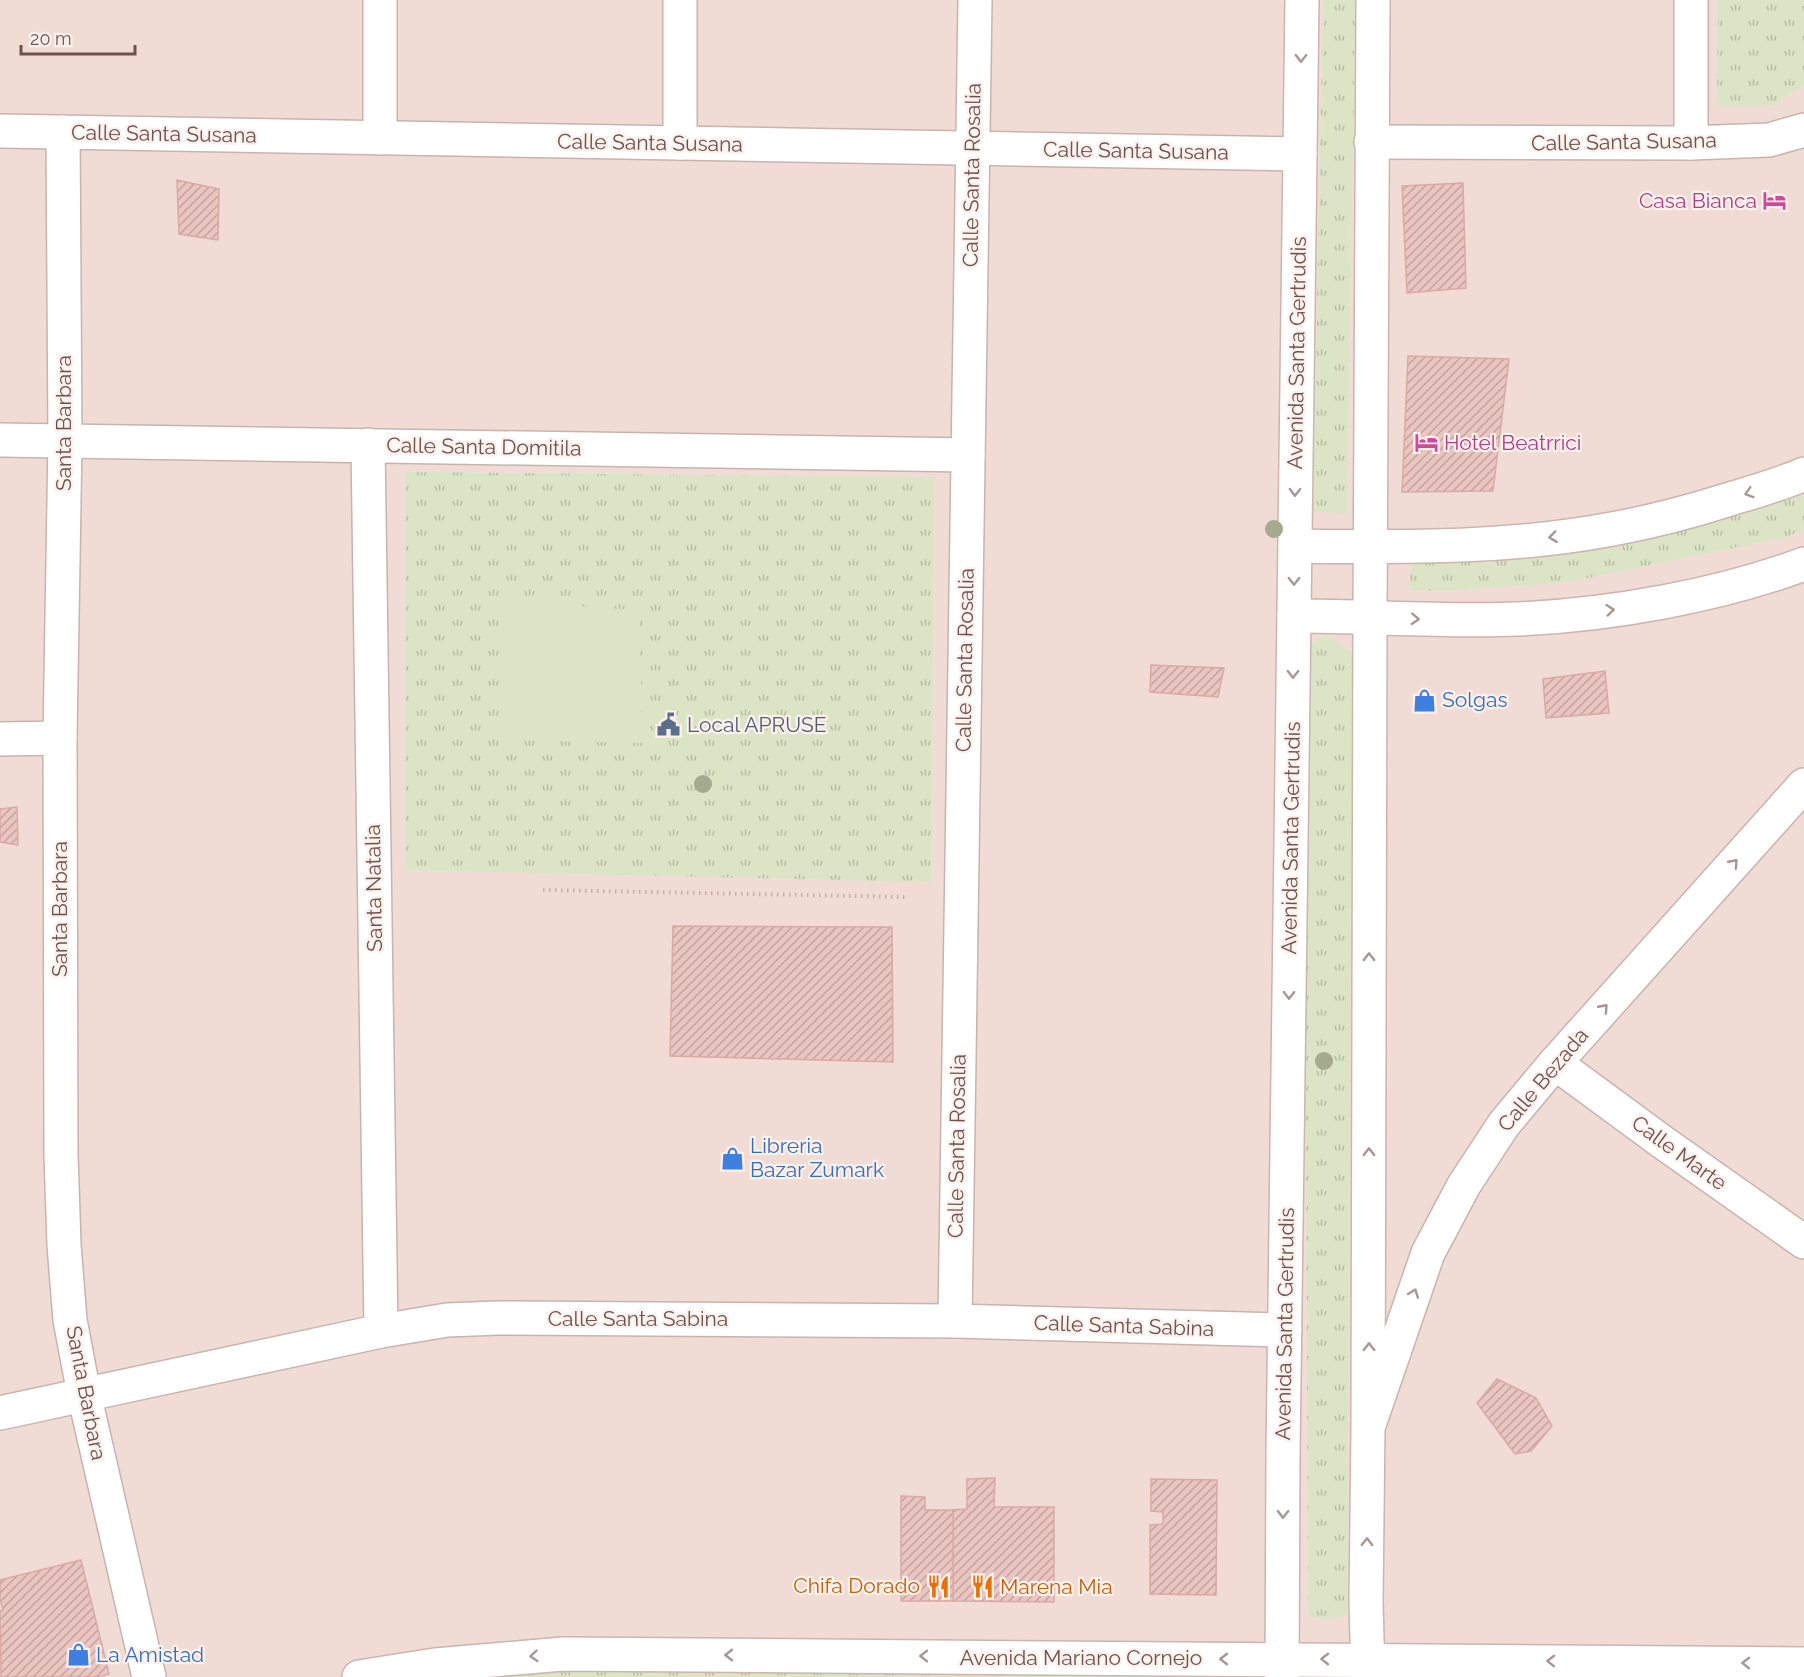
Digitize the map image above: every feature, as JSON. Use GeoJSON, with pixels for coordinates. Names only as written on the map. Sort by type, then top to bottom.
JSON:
{"type":"FeatureCollection","features":[{"type":"Feature","properties":{"kind":"street"},"geometry":{"type":"LineString","coordinates":[[380,0],[380,138]]}},
{"type":"Feature","properties":{"kind":"street"},"geometry":{"type":"LineString","coordinates":[[680,0],[680,143]]}},
{"type":"Feature","properties":{"kind":"street","name":"Calle Santa Rosalia"},"geometry":{"type":"LineString","coordinates":[[955,1321],[975,0]]}},
{"type":"Feature","properties":{"kind":"street","name":"Avenida Santa Gertrudis"},"geometry":{"type":"LineString","coordinates":[[1282,1668],[1302,0]]}},
{"type":"Feature","properties":{"kind":"street"},"geometry":{"type":"LineString","coordinates":[[1368,1668],[1366,1601],[1373,0]]}},
{"type":"Feature","properties":{"kind":"street"},"geometry":{"type":"LineString","coordinates":[[1691,0],[1691,143]]}},
{"type":"Feature","properties":{"kind":"street","name":"Calle Santa Susana"},"geometry":{"type":"LineString","coordinates":[[1371,142],[1691,143],[1769,140],[1804,130]]}},
{"type":"Feature","properties":{"kind":"street","name":"Calle Santa Susana"},"geometry":{"type":"LineString","coordinates":[[0,131],[1300,154]]}},
{"type":"Feature","properties":{"kind":"street","name":"Santa Barbara"},"geometry":{"type":"LineString","coordinates":[[63,132],[65,441],[60,738],[61,1155],[64,1245],[70,1320],[84,1394],[149,1677]]}},
{"type":"Feature","properties":{"kind":"street","name":"Calle Santa Domitila"},"geometry":{"type":"LineString","coordinates":[[0,440],[968,455]]}},
{"type":"Feature","properties":{"kind":"street","name":"Santa Natalia"},"geometry":{"type":"LineString","coordinates":[[368,445],[381,1331]]}},
{"type":"Feature","properties":{"kind":"street"},"geometry":{"type":"LineString","coordinates":[[1295,546],[1370,547],[1524,541],[1611,529],[1690,511],[1783,483],[1804,474]]}},
{"type":"Feature","properties":{"kind":"street"},"geometry":{"type":"LineString","coordinates":[[1294,616],[1370,616],[1424,620],[1519,619],[1617,609],[1685,597],[1773,575],[1804,564]]}},
{"type":"Feature","properties":{"kind":"street"},"geometry":{"type":"LineString","coordinates":[[0,739],[60,738]]}},
{"type":"Feature","properties":{"kind":"street","name":"Calle Bezada"},"geometry":{"type":"LineString","coordinates":[[1368,1428],[1428,1252],[1464,1185],[1504,1124],[1555,1063],[1804,785]]}},
{"type":"Feature","properties":{"kind":"street","name":"Calle Marte"},"geometry":{"type":"LineString","coordinates":[[1555,1063],[1804,1242]]}},
{"type":"Feature","properties":{"kind":"street","name":"Calle Santa Sabina"},"geometry":{"type":"LineString","coordinates":[[0,1413],[381,1331],[447,1320],[498,1318],[955,1321],[1285,1330]]}},
{"type":"Feature","properties":{"kind":"street","name":"Avenida Mariano Cornejo"},"geometry":{"type":"LineString","coordinates":[[359,1677],[435,1665],[563,1654],[1282,1668],[1804,1664]]}},
{"type":"Feature","properties":{"kind":"path"},"geometry":{"type":"LineString","coordinates":[[543,890],[907,897]]}},
{"type":"Feature","properties":{"kind":"shaded area"},"geometry":{"type":"Polygon","coordinates":[[[0,0],[1804,0],[1804,1677],[0,1677],[0,0]]]}},
{"type":"Feature","properties":{"kind":"green space"},"geometry":{"type":"Polygon","coordinates":[[[1323,0],[1355,0],[1347,513],[1313,512],[1323,0]]]}},
{"type":"Feature","properties":{"kind":"green space"},"geometry":{"type":"Polygon","coordinates":[[[1718,0],[1804,0],[1804,85],[1774,105],[1717,105],[1718,0]]]}},
{"type":"Feature","properties":{"kind":"green space"},"geometry":{"type":"Polygon","coordinates":[[[406,472],[934,477],[931,882],[406,870],[406,472]]]}},
{"type":"Feature","properties":{"kind":"green space"},"geometry":{"type":"Polygon","coordinates":[[[1804,478],[1804,529],[1786,537],[1568,582],[1445,591],[1408,590],[1413,559],[1804,478]]]}},
{"type":"Feature","properties":{"kind":"green space"},"geometry":{"type":"Polygon","coordinates":[[[503,601],[639,610],[643,743],[498,740],[503,601]]]}},
{"type":"Feature","properties":{"kind":"green space"},"geometry":{"type":"Polygon","coordinates":[[[1326,635],[1352,652],[1347,1610],[1345,1616],[1327,1619],[1309,1616],[1308,1609],[1304,646],[1326,635]]]}},
{"type":"Feature","properties":{"kind":"green space"},"geometry":{"type":"Polygon","coordinates":[[[549,1663],[1257,1665],[1267,1677],[424,1677],[549,1663]]]}},
{"type":"Feature","properties":{"kind":"building"},"geometry":{"type":"Polygon","coordinates":[[[177,180],[219,189],[218,240],[179,234],[177,180]]]}},
{"type":"Feature","properties":{"kind":"building"},"geometry":{"type":"Polygon","coordinates":[[[1463,183],[1466,288],[1407,293],[1402,186],[1463,183]]]}},
{"type":"Feature","properties":{"kind":"building"},"geometry":{"type":"Polygon","coordinates":[[[1408,356],[1509,359],[1493,491],[1402,492],[1408,356]]]}},
{"type":"Feature","properties":{"kind":"building"},"geometry":{"type":"Polygon","coordinates":[[[1151,665],[1224,668],[1218,697],[1150,692],[1151,665]]]}},
{"type":"Feature","properties":{"kind":"building"},"geometry":{"type":"Polygon","coordinates":[[[1605,671],[1609,713],[1546,718],[1543,679],[1605,671]]]}},
{"type":"Feature","properties":{"kind":"building"},"geometry":{"type":"Polygon","coordinates":[[[17,807],[18,845],[0,842],[0,809],[17,807]]]}},
{"type":"Feature","properties":{"kind":"building"},"geometry":{"type":"Polygon","coordinates":[[[673,926],[892,927],[893,1062],[670,1056],[673,926]]]}},
{"type":"Feature","properties":{"kind":"building"},"geometry":{"type":"Polygon","coordinates":[[[1497,1379],[1536,1398],[1552,1426],[1531,1451],[1515,1454],[1477,1403],[1497,1379]]]}},
{"type":"Feature","properties":{"kind":"building"},"geometry":{"type":"Polygon","coordinates":[[[995,1478],[994,1507],[1054,1507],[1054,1602],[953,1601],[953,1510],[967,1509],[967,1479],[995,1478]]]}},
{"type":"Feature","properties":{"kind":"building"},"geometry":{"type":"Polygon","coordinates":[[[1151,1479],[1217,1480],[1216,1595],[1150,1594],[1150,1525],[1163,1524],[1163,1512],[1151,1511],[1151,1479]]]}},
{"type":"Feature","properties":{"kind":"building"},"geometry":{"type":"Polygon","coordinates":[[[901,1496],[925,1497],[925,1510],[953,1510],[953,1601],[901,1601],[901,1496]]]}},
{"type":"Feature","properties":{"kind":"building"},"geometry":{"type":"Polygon","coordinates":[[[81,1560],[109,1674],[97,1677],[1,1677],[0,1611],[3,1610],[0,1600],[0,1580],[81,1560]]]}},
{"type":"Feature","properties":{"kind":"place","name":"Casa Bianca"},"geometry":{"type":"Point","coordinates":[1775,201]}},
{"type":"Feature","properties":{"kind":"place","name":"Hotel Beatrrici"},"geometry":{"type":"Point","coordinates":[1426,443]}},
{"type":"Feature","properties":{"kind":"place","name":"Solgas"},"geometry":{"type":"Point","coordinates":[1424,700]}},
{"type":"Feature","properties":{"kind":"place","name":"Local APRUSE"},"geometry":{"type":"Point","coordinates":[669,725]}},
{"type":"Feature","properties":{"kind":"place","name":"Libreria Bazar Zumark"},"geometry":{"type":"Point","coordinates":[732,1158]}},
{"type":"Feature","properties":{"kind":"place","name":"Chifa Dorado"},"geometry":{"type":"Point","coordinates":[938,1586]}},
{"type":"Feature","properties":{"kind":"place","name":"Marena Mia"},"geometry":{"type":"Point","coordinates":[982,1587]}},
{"type":"Feature","properties":{"kind":"place","name":"La Amistad"},"geometry":{"type":"Point","coordinates":[78,1655]}}]}
